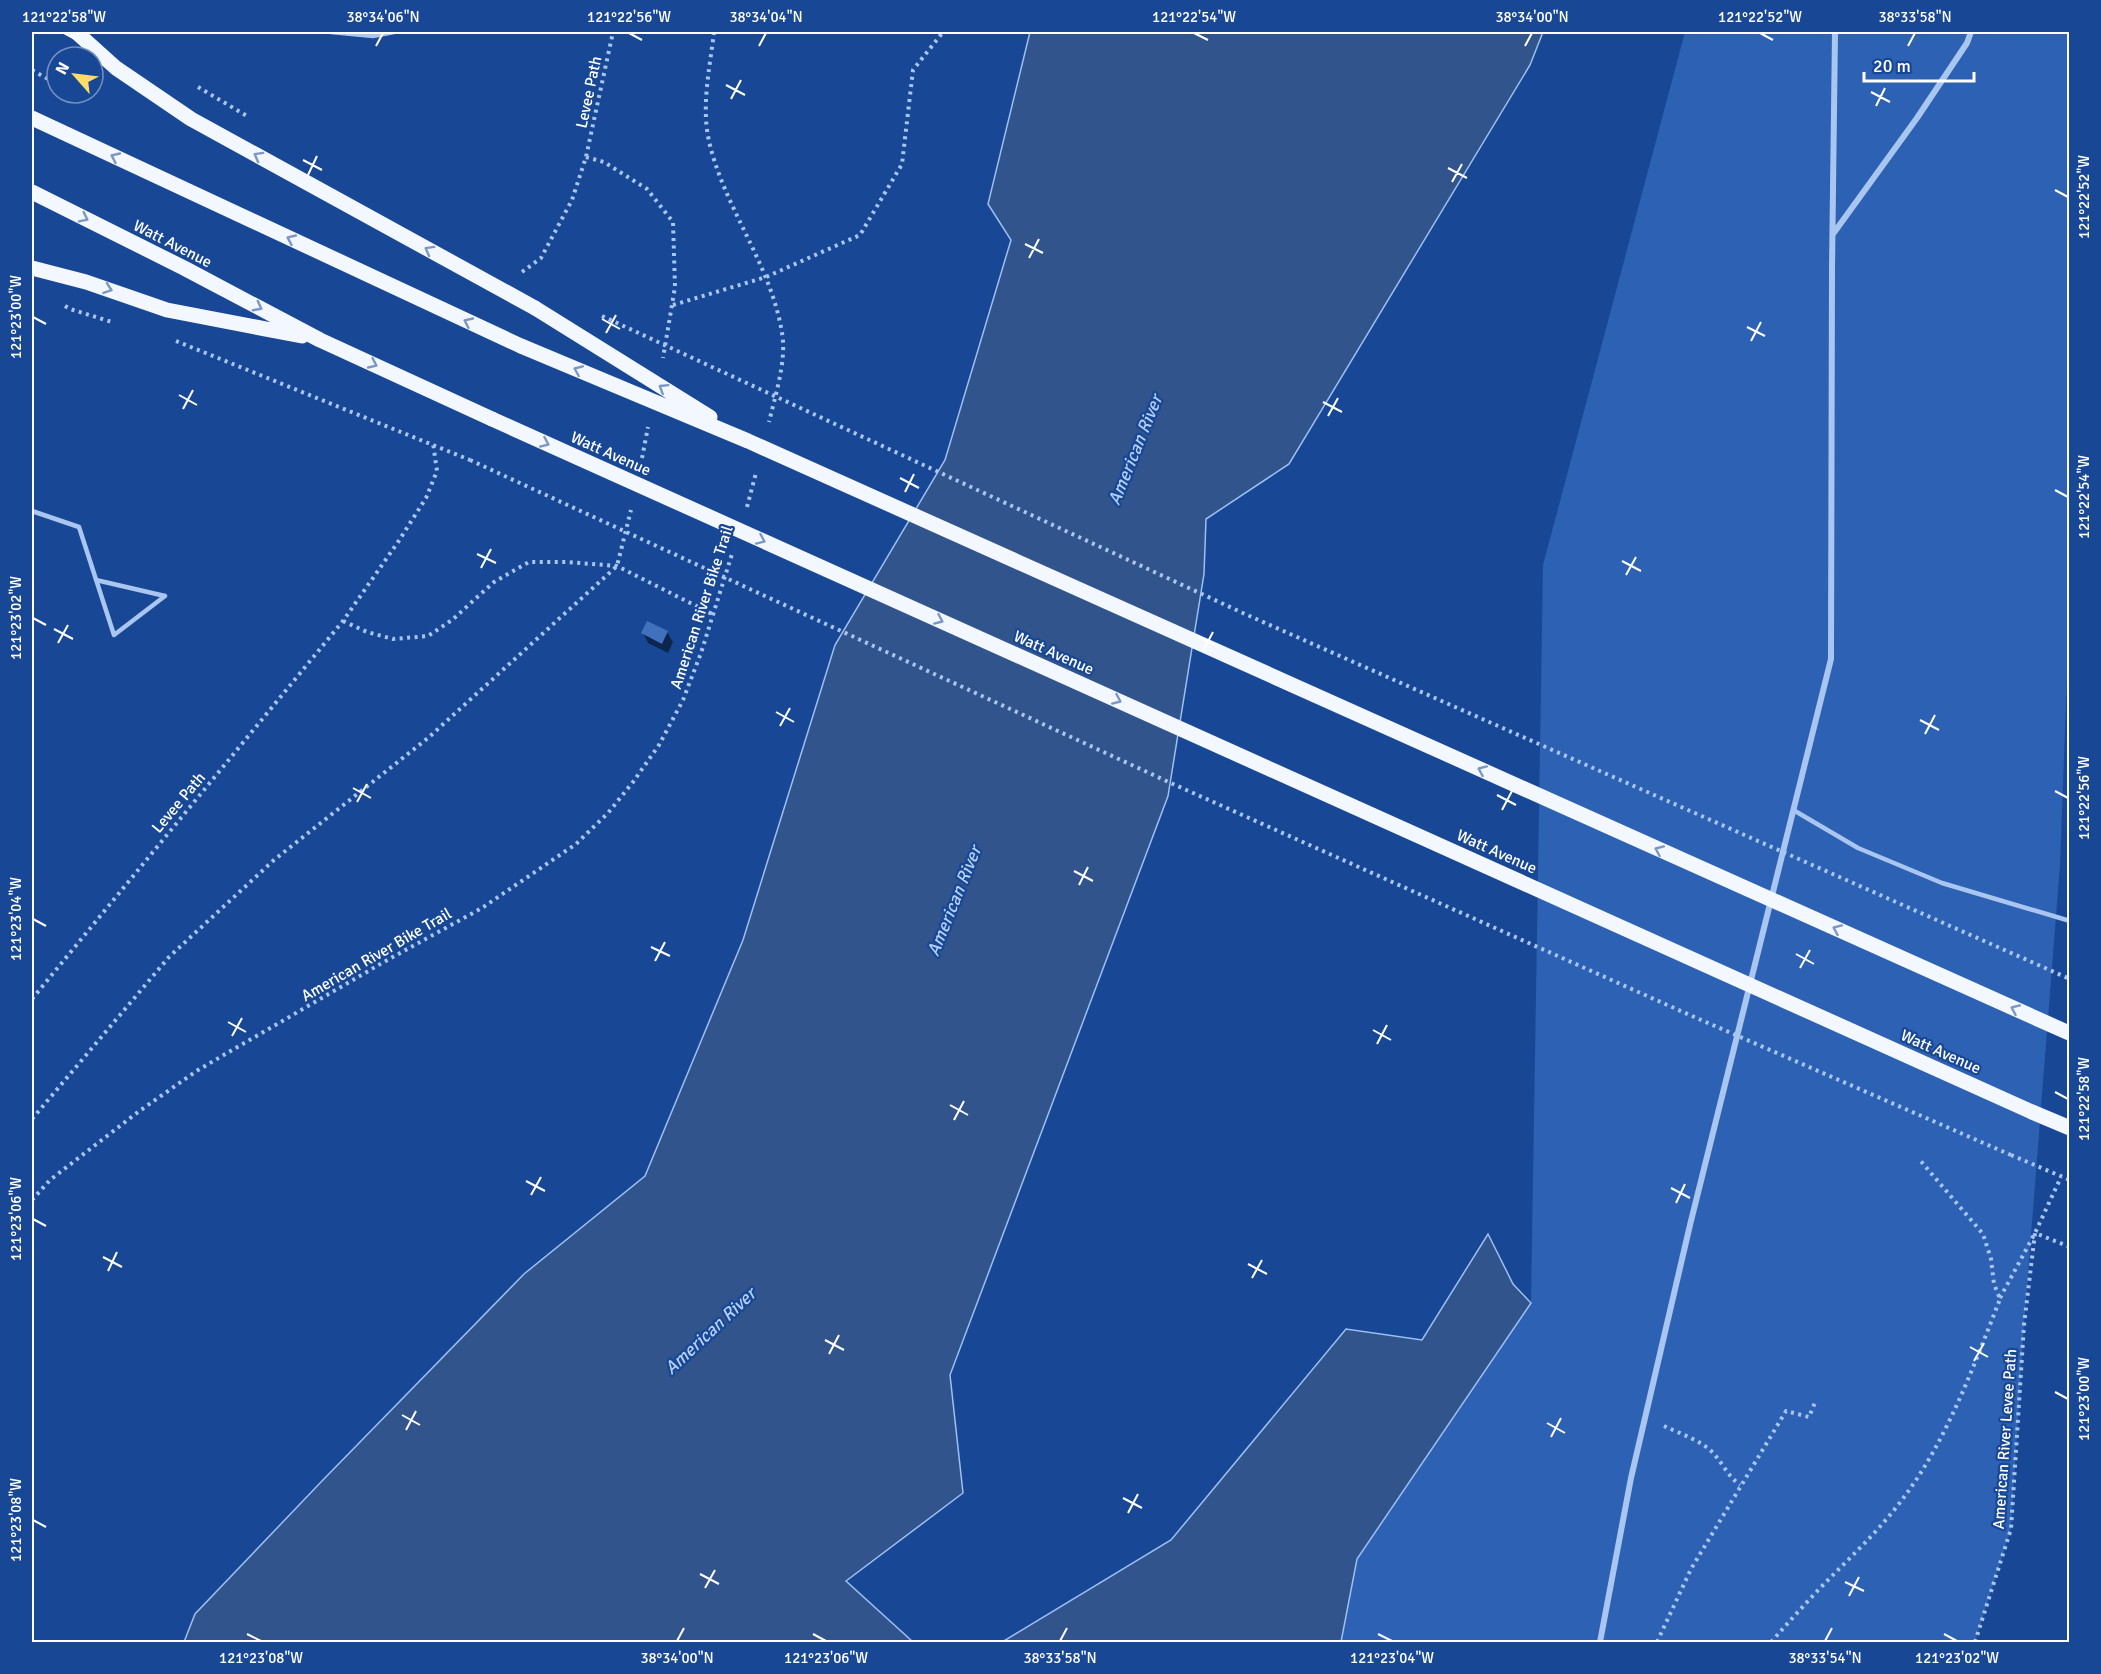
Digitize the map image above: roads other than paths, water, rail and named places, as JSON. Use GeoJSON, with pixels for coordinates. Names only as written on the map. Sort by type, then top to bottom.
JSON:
{"type":"FeatureCollection","features":[{"type":"Feature","properties":{"kind":"main road"},"geometry":{"type":"LineString","coordinates":[[76,32],[116,68],[190,119],[535,308],[748,441]]}},
{"type":"Feature","properties":{"kind":"main road"},"geometry":{"type":"LineString","coordinates":[[32,118],[521,346],[748,441],[2069,1033]]}},
{"type":"Feature","properties":{"kind":"main road","name":"Watt Avenue"},"geometry":{"type":"LineString","coordinates":[[32,192],[184,268],[320,340],[492,419],[2070,1128]]}},
{"type":"Feature","properties":{"kind":"main road"},"geometry":{"type":"LineString","coordinates":[[32,268],[86,282],[167,309],[320,340]]}},
{"type":"Feature","properties":{"kind":"street"},"geometry":{"type":"LineString","coordinates":[[1600,1642],[1645,1417],[1741,1016],[1832,659],[1835,32]]}},
{"type":"Feature","properties":{"kind":"street"},"geometry":{"type":"LineString","coordinates":[[1833,234],[1917,118],[1967,43],[1971,32]]}},
{"type":"Feature","properties":{"kind":"lane"},"geometry":{"type":"LineString","coordinates":[[331,32],[374,36],[394,32]]}},
{"type":"Feature","properties":{"kind":"lane"},"geometry":{"type":"LineString","coordinates":[[32,511],[79,526],[96,580],[114,635],[165,596],[96,580]]}},
{"type":"Feature","properties":{"kind":"lane"},"geometry":{"type":"LineString","coordinates":[[1795,811],[1858,848],[1942,883],[2070,921]]}},
{"type":"Feature","properties":{"kind":"water","name":"American River"},"geometry":{"type":"Polygon","coordinates":[[[1030,32],[1543,32],[1530,65],[1289,464],[1206,519],[1204,574],[1168,796],[950,1375],[963,1493],[846,1581],[913,1642],[184,1642],[195,1614],[524,1274],[645,1176],[743,940],[835,645],[945,460],[1011,240],[988,204],[1030,32]]]}},
{"type":"Feature","properties":{"kind":"water"},"geometry":{"type":"Polygon","coordinates":[[[1488,1234],[1513,1284],[1531,1303],[1357,1559],[1341,1642],[1002,1642],[1171,1540],[1346,1329],[1422,1340],[1488,1234]]]}}]}
